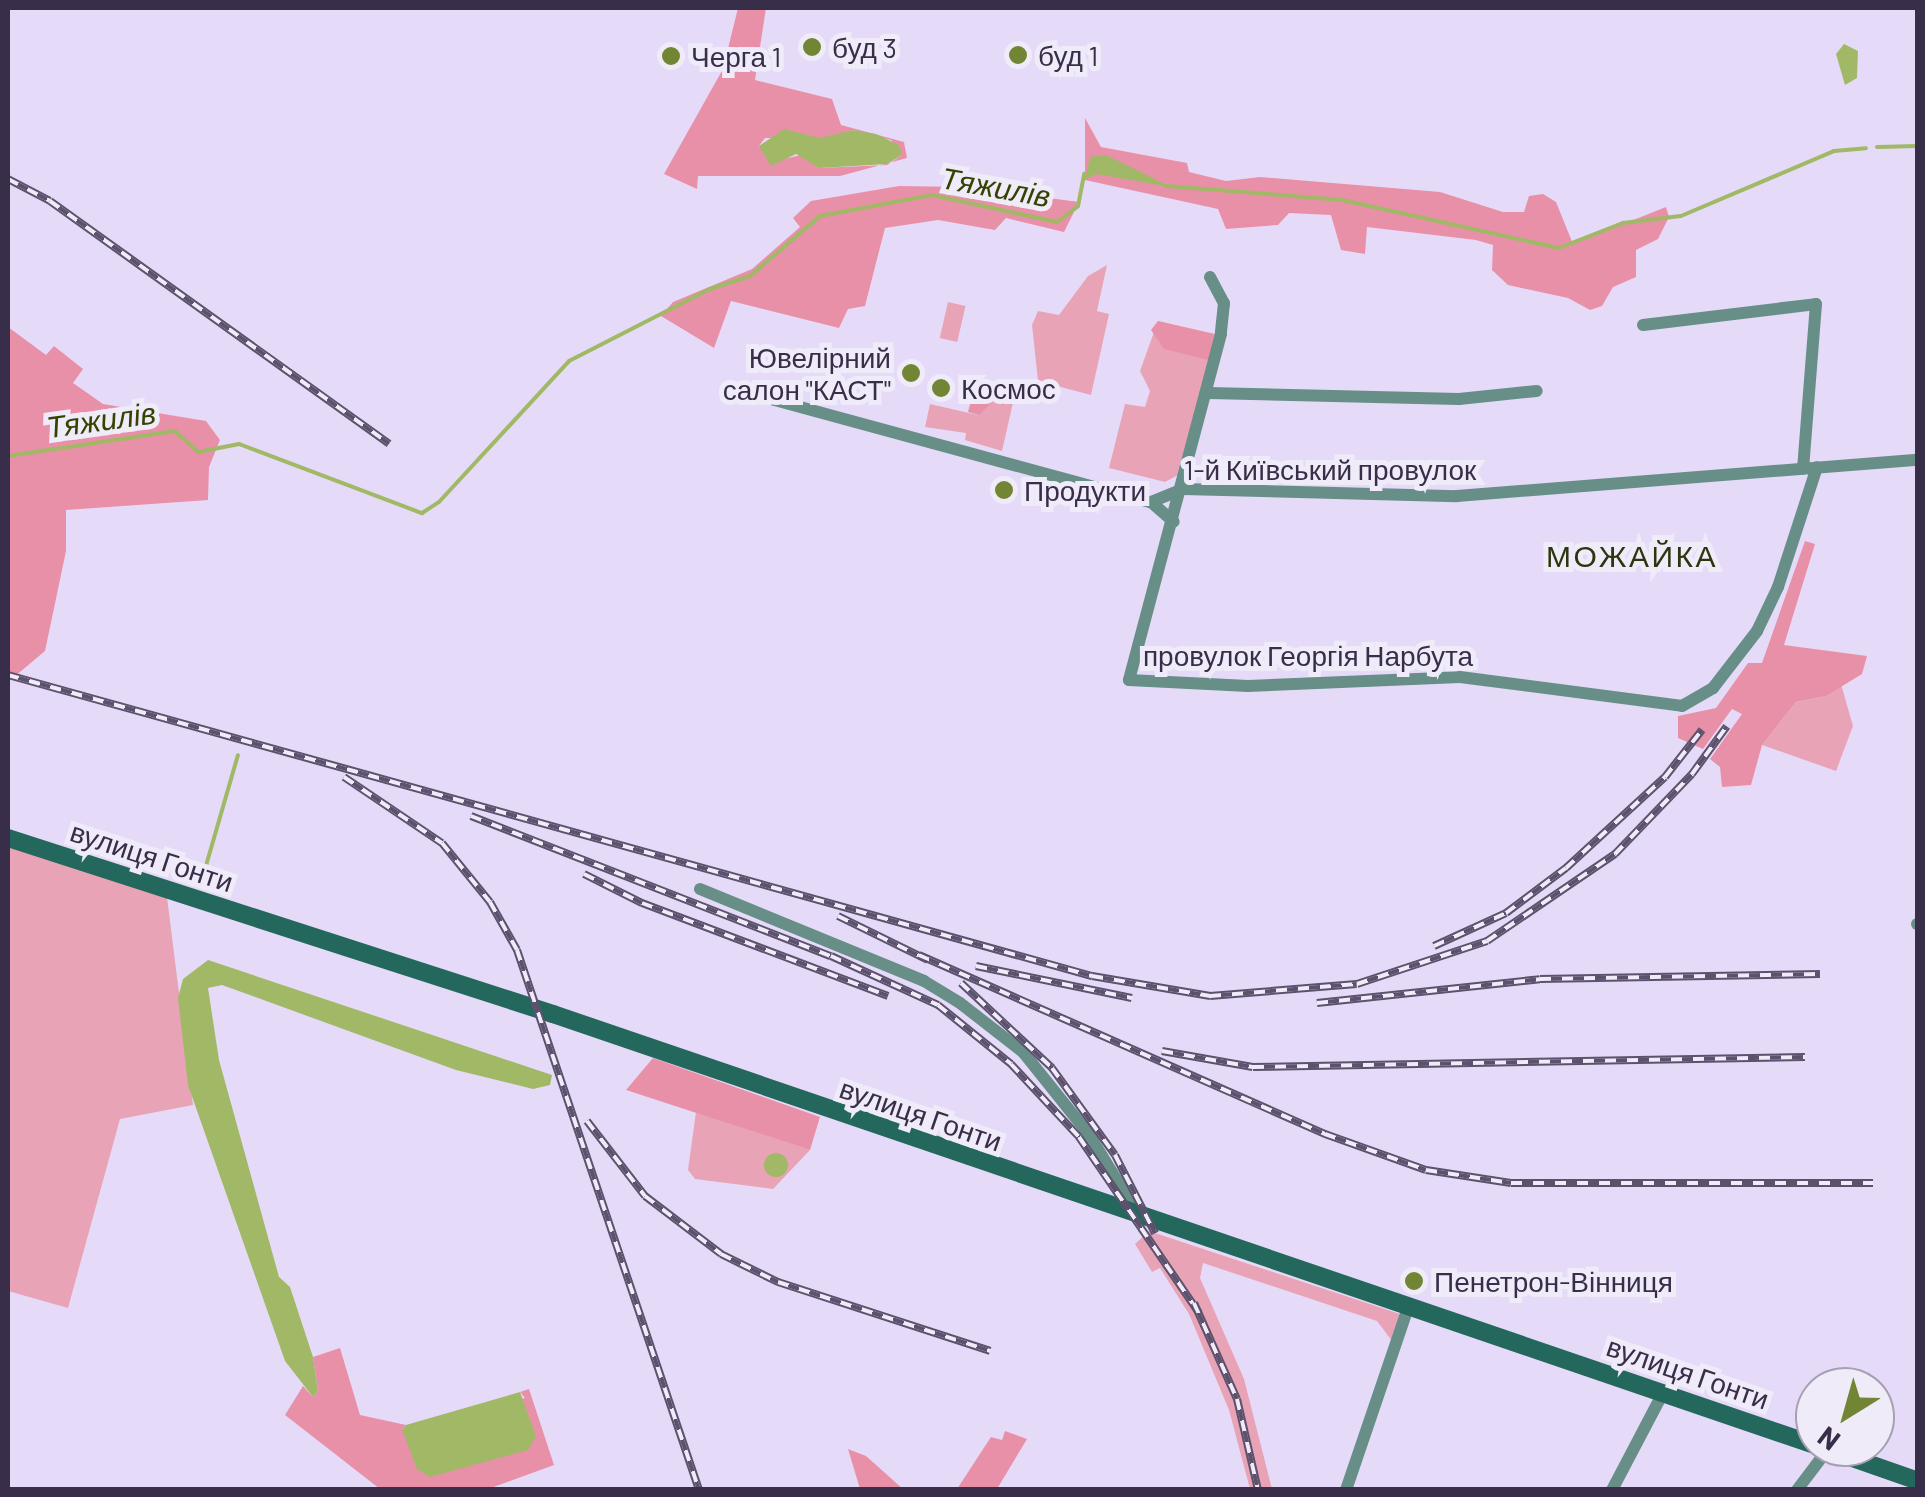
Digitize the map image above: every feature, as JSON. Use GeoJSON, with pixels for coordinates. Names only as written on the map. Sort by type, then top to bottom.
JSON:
{"type":"FeatureCollection","features":[{"type":"Feature","properties":{"kind":"street"},"geometry":{"type":"LineString","coordinates":[[1151,502],[1174,522],[1209,394],[1224,303],[1210,277]]}},
{"type":"Feature","properties":{"kind":"street","name":"провулок Георгія Нарбута"},"geometry":{"type":"LineString","coordinates":[[1174,522],[1129,680],[1248,686],[1460,677],[1682,706],[1698,700],[1730,670],[1766,613],[1810,467],[1816,304],[1643,326]]}},
{"type":"Feature","properties":{"kind":"street"},"geometry":{"type":"LineString","coordinates":[[1209,394],[1459,399],[1537,391]]}},
{"type":"Feature","properties":{"kind":"street","name":"1-й Київський провулок"},"geometry":{"type":"LineString","coordinates":[[756,395],[1151,502],[1183,489],[1457,496],[1918,460]]}},
{"type":"Feature","properties":{"kind":"street","name":"вулиця Гонти"},"geometry":{"type":"LineString","coordinates":[[8,838],[553,1014],[1139,1218],[1410,1305],[1795,1438]]}},
{"type":"Feature","properties":{"kind":"street"},"geometry":{"type":"LineString","coordinates":[[700,889],[924,981],[991,1026],[1023,1052],[1088,1133],[1139,1218]]}},
{"type":"Feature","properties":{"kind":"street"},"geometry":{"type":"LineString","coordinates":[[1346,1490],[1410,1305]]}},
{"type":"Feature","properties":{"kind":"street"},"geometry":{"type":"LineString","coordinates":[[1612,1490],[1664,1393]]}},
{"type":"Feature","properties":{"kind":"street"},"geometry":{"type":"LineString","coordinates":[[1797,1490],[1810,1467]]}},
{"type":"Feature","properties":{"kind":"street","name":"вулиця Гонти"},"geometry":{"type":"LineString","coordinates":[[1880,1467],[1918,1480]]}},
{"type":"Feature","properties":{"kind":"shaded area"},"geometry":{"type":"Polygon","coordinates":[[[738,8],[766,8],[755,80],[832,99],[841,125],[904,142],[907,158],[891,162],[902,155],[891,140],[853,130],[826,138],[765,138],[759,146],[788,158],[801,155],[819,168],[880,165],[840,176],[698,176],[697,189],[664,174],[723,69],[738,8]]]}},
{"type":"Feature","properties":{"kind":"shaded area"},"geometry":{"type":"Polygon","coordinates":[[[1844,44],[1858,51],[1857,78],[1845,85],[1836,54],[1844,44]]]}},
{"type":"Feature","properties":{"kind":"shaded area"},"geometry":{"type":"Polygon","coordinates":[[[1085,118],[1101,147],[1187,163],[1189,172],[1226,181],[1260,177],[1440,192],[1503,212],[1524,212],[1529,196],[1543,194],[1556,202],[1573,244],[1666,207],[1669,217],[1658,239],[1636,250],[1636,277],[1613,287],[1602,306],[1590,310],[1568,298],[1508,285],[1492,270],[1493,245],[1476,240],[1367,227],[1365,254],[1341,250],[1331,215],[1289,213],[1278,225],[1226,229],[1218,209],[1085,180],[1085,118]]]}},
{"type":"Feature","properties":{"kind":"shaded area"},"geometry":{"type":"Polygon","coordinates":[[[784,129],[820,138],[853,130],[876,134],[899,145],[902,155],[887,164],[819,168],[796,154],[771,166],[759,146],[784,129]]]}},
{"type":"Feature","properties":{"kind":"shaded area"},"geometry":{"type":"Polygon","coordinates":[[[1106,155],[1170,187],[1096,174],[1085,180],[1090,157],[1106,155]]]}},
{"type":"Feature","properties":{"kind":"shaded area"},"geometry":{"type":"Polygon","coordinates":[[[899,186],[964,187],[1079,202],[1064,232],[1006,218],[995,230],[938,220],[885,228],[865,306],[848,309],[839,328],[731,301],[714,348],[661,316],[673,302],[752,269],[800,227],[793,218],[811,201],[899,186]]]}},
{"type":"Feature","properties":{"kind":"shaded area"},"geometry":{"type":"Polygon","coordinates":[[[1107,265],[1097,311],[1109,314],[1091,395],[1038,381],[1032,325],[1038,311],[1059,315],[1088,276],[1107,265]]]}},
{"type":"Feature","properties":{"kind":"shaded area"},"geometry":{"type":"Polygon","coordinates":[[[948,302],[966,306],[957,342],[940,338],[948,302]]]}},
{"type":"Feature","properties":{"kind":"shaded area"},"geometry":{"type":"Polygon","coordinates":[[[1158,321],[1217,336],[1182,473],[1165,482],[1109,468],[1125,404],[1145,407],[1150,391],[1140,371],[1158,321]]]}},
{"type":"Feature","properties":{"kind":"shaded area"},"geometry":{"type":"Polygon","coordinates":[[[1158,321],[1215,334],[1213,361],[1164,349],[1151,330],[1158,321]]]}},
{"type":"Feature","properties":{"kind":"shaded area"},"geometry":{"type":"Polygon","coordinates":[[[8,327],[46,355],[54,346],[83,369],[73,383],[103,404],[206,421],[220,440],[209,467],[208,500],[66,510],[66,551],[45,651],[14,677],[8,675],[8,327]]]}},
{"type":"Feature","properties":{"kind":"shaded area"},"geometry":{"type":"Polygon","coordinates":[[[974,389],[999,395],[979,415],[968,412],[974,389]]]}},
{"type":"Feature","properties":{"kind":"shaded area"},"geometry":{"type":"Polygon","coordinates":[[[1000,391],[1015,394],[1002,451],[965,440],[966,433],[925,427],[930,404],[978,415],[1000,391]]]}},
{"type":"Feature","properties":{"kind":"shaded area"},"geometry":{"type":"Polygon","coordinates":[[[1805,541],[1815,544],[1784,645],[1867,656],[1862,674],[1826,696],[1796,702],[1762,745],[1751,785],[1722,787],[1720,767],[1710,759],[1742,714],[1732,709],[1703,749],[1678,738],[1678,716],[1716,708],[1748,663],[1762,663],[1805,541]]]}},
{"type":"Feature","properties":{"kind":"shaded area"},"geometry":{"type":"Polygon","coordinates":[[[1841,684],[1853,726],[1836,771],[1762,745],[1796,702],[1826,696],[1841,684]]]}},
{"type":"Feature","properties":{"kind":"shaded area"},"geometry":{"type":"Polygon","coordinates":[[[8,838],[166,889],[193,1105],[120,1119],[68,1308],[8,1291],[8,838]]]}},
{"type":"Feature","properties":{"kind":"shaded area"},"geometry":{"type":"Polygon","coordinates":[[[208,960],[552,1075],[550,1085],[533,1089],[456,1070],[222,985],[208,988],[219,1060],[279,1277],[290,1287],[313,1357],[318,1391],[313,1397],[285,1361],[188,1085],[178,998],[183,979],[208,960]]]}},
{"type":"Feature","properties":{"kind":"shaded area"},"geometry":{"type":"Polygon","coordinates":[[[653,1058],[820,1117],[810,1150],[626,1090],[653,1058]]]}},
{"type":"Feature","properties":{"kind":"shaded area"},"geometry":{"type":"Polygon","coordinates":[[[696,1112],[810,1150],[773,1189],[695,1179],[688,1170],[696,1112]]]}},
{"type":"Feature","properties":{"kind":"shaded area"},"geometry":{"type":"Polygon","coordinates":[[[776,1153],[785,1156],[785,1174],[776,1177],[767,1174],[764,1165],[767,1156],[776,1153]]]}},
{"type":"Feature","properties":{"kind":"shaded area"},"geometry":{"type":"Polygon","coordinates":[[[1149,1231],[1400,1314],[1392,1341],[1377,1321],[1203,1263],[1200,1278],[1244,1379],[1272,1489],[1250,1489],[1229,1410],[1189,1314],[1160,1268],[1152,1272],[1135,1244],[1149,1231]]]}},
{"type":"Feature","properties":{"kind":"shaded area"},"geometry":{"type":"Polygon","coordinates":[[[340,1348],[360,1415],[406,1425],[402,1430],[525,1398],[520,1392],[529,1389],[554,1465],[488,1489],[380,1489],[285,1415],[303,1386],[313,1397],[318,1391],[313,1357],[340,1348]]]}},
{"type":"Feature","properties":{"kind":"shaded area"},"geometry":{"type":"Polygon","coordinates":[[[520,1392],[536,1436],[528,1450],[430,1477],[417,1469],[402,1430],[406,1425],[520,1392]]]}},
{"type":"Feature","properties":{"kind":"shaded area"},"geometry":{"type":"Polygon","coordinates":[[[1005,1431],[1027,1439],[997,1489],[957,1489],[991,1437],[1002,1440],[1005,1431]]]}},
{"type":"Feature","properties":{"kind":"shaded area"},"geometry":{"type":"Polygon","coordinates":[[[848,1449],[866,1456],[903,1489],[860,1489],[848,1449]]]}},
{"type":"Feature","properties":{"kind":"waterway","name":"Тяжилів"},"geometry":{"type":"LineString","coordinates":[[1877,147],[1918,146]]}},
{"type":"Feature","properties":{"kind":"waterway","name":"Тяжилів"},"geometry":{"type":"LineString","coordinates":[[1166,186],[1342,200],[1559,248],[1623,223],[1681,216],[1834,151],[1866,148]]}},
{"type":"Feature","properties":{"kind":"waterway","name":"Тяжилів"},"geometry":{"type":"LineString","coordinates":[[8,456],[175,431],[198,452],[239,444],[422,513],[439,502],[569,361],[710,289],[750,276],[820,216],[932,195],[1057,222],[1078,206],[1084,174]]}},
{"type":"Feature","properties":{"kind":"waterway"},"geometry":{"type":"LineString","coordinates":[[201,883],[238,755]]}},
{"type":"Feature","properties":{"kind":"railway"},"geometry":{"type":"LineString","coordinates":[[8,179],[50,201],[389,444]]}},
{"type":"Feature","properties":{"kind":"railway"},"geometry":{"type":"LineString","coordinates":[[8,675],[1092,976],[1210,996],[1357,984],[1487,941],[1615,854],[1692,774],[1727,726]]}},
{"type":"Feature","properties":{"kind":"railway"},"geometry":{"type":"LineString","coordinates":[[1434,946],[1506,913],[1566,868],[1665,777],[1702,730]]}},
{"type":"Feature","properties":{"kind":"railway"},"geometry":{"type":"LineString","coordinates":[[344,777],[442,843],[490,902],[517,950],[699,1490]]}},
{"type":"Feature","properties":{"kind":"railway"},"geometry":{"type":"LineString","coordinates":[[471,816],[831,956],[938,1005],[1011,1064],[1079,1137],[1199,1313]]}},
{"type":"Feature","properties":{"kind":"railway"},"geometry":{"type":"LineString","coordinates":[[584,874],[642,903],[888,996]]}},
{"type":"Feature","properties":{"kind":"railway"},"geometry":{"type":"LineString","coordinates":[[838,916],[928,960]]}},
{"type":"Feature","properties":{"kind":"railway"},"geometry":{"type":"LineString","coordinates":[[919,955],[1325,1134],[1426,1170],[1511,1183],[1873,1183]]}},
{"type":"Feature","properties":{"kind":"railway"},"geometry":{"type":"LineString","coordinates":[[976,966],[1132,998]]}},
{"type":"Feature","properties":{"kind":"railway"},"geometry":{"type":"LineString","coordinates":[[1317,1003],[1540,979],[1820,974]]}},
{"type":"Feature","properties":{"kind":"railway"},"geometry":{"type":"LineString","coordinates":[[961,983],[1052,1068],[1115,1155],[1155,1233]]}},
{"type":"Feature","properties":{"kind":"railway"},"geometry":{"type":"LineString","coordinates":[[1162,1051],[1253,1067],[1805,1057]]}},
{"type":"Feature","properties":{"kind":"railway"},"geometry":{"type":"LineString","coordinates":[[587,1121],[645,1196],[721,1254],[778,1282],[990,1351]]}},
{"type":"Feature","properties":{"kind":"railway"},"geometry":{"type":"LineString","coordinates":[[1194,1303],[1237,1399],[1258,1490]]}},
{"type":"Feature","properties":{"kind":"place","name":"буд 3"},"geometry":{"type":"Point","coordinates":[812,47]}},
{"type":"Feature","properties":{"kind":"place","name":"буд 1"},"geometry":{"type":"Point","coordinates":[1018,55]}},
{"type":"Feature","properties":{"kind":"place","name":"Черга 1"},"geometry":{"type":"Point","coordinates":[671,56]}},
{"type":"Feature","properties":{"kind":"place","name":"Ювелірний салон \"КАСТ\""},"geometry":{"type":"Point","coordinates":[911,373]}},
{"type":"Feature","properties":{"kind":"place","name":"Космос"},"geometry":{"type":"Point","coordinates":[941,388]}},
{"type":"Feature","properties":{"kind":"place","name":"Продукти"},"geometry":{"type":"Point","coordinates":[1004,490]}},
{"type":"Feature","properties":{"kind":"place","name":"Пенетрон-Вінниця"},"geometry":{"type":"Point","coordinates":[1414,1281]}},
{"type":"Feature","properties":{"kind":"district","name":"МОЖАЙКА"},"geometry":{"type":"Point","coordinates":[1632,555]}}]}
